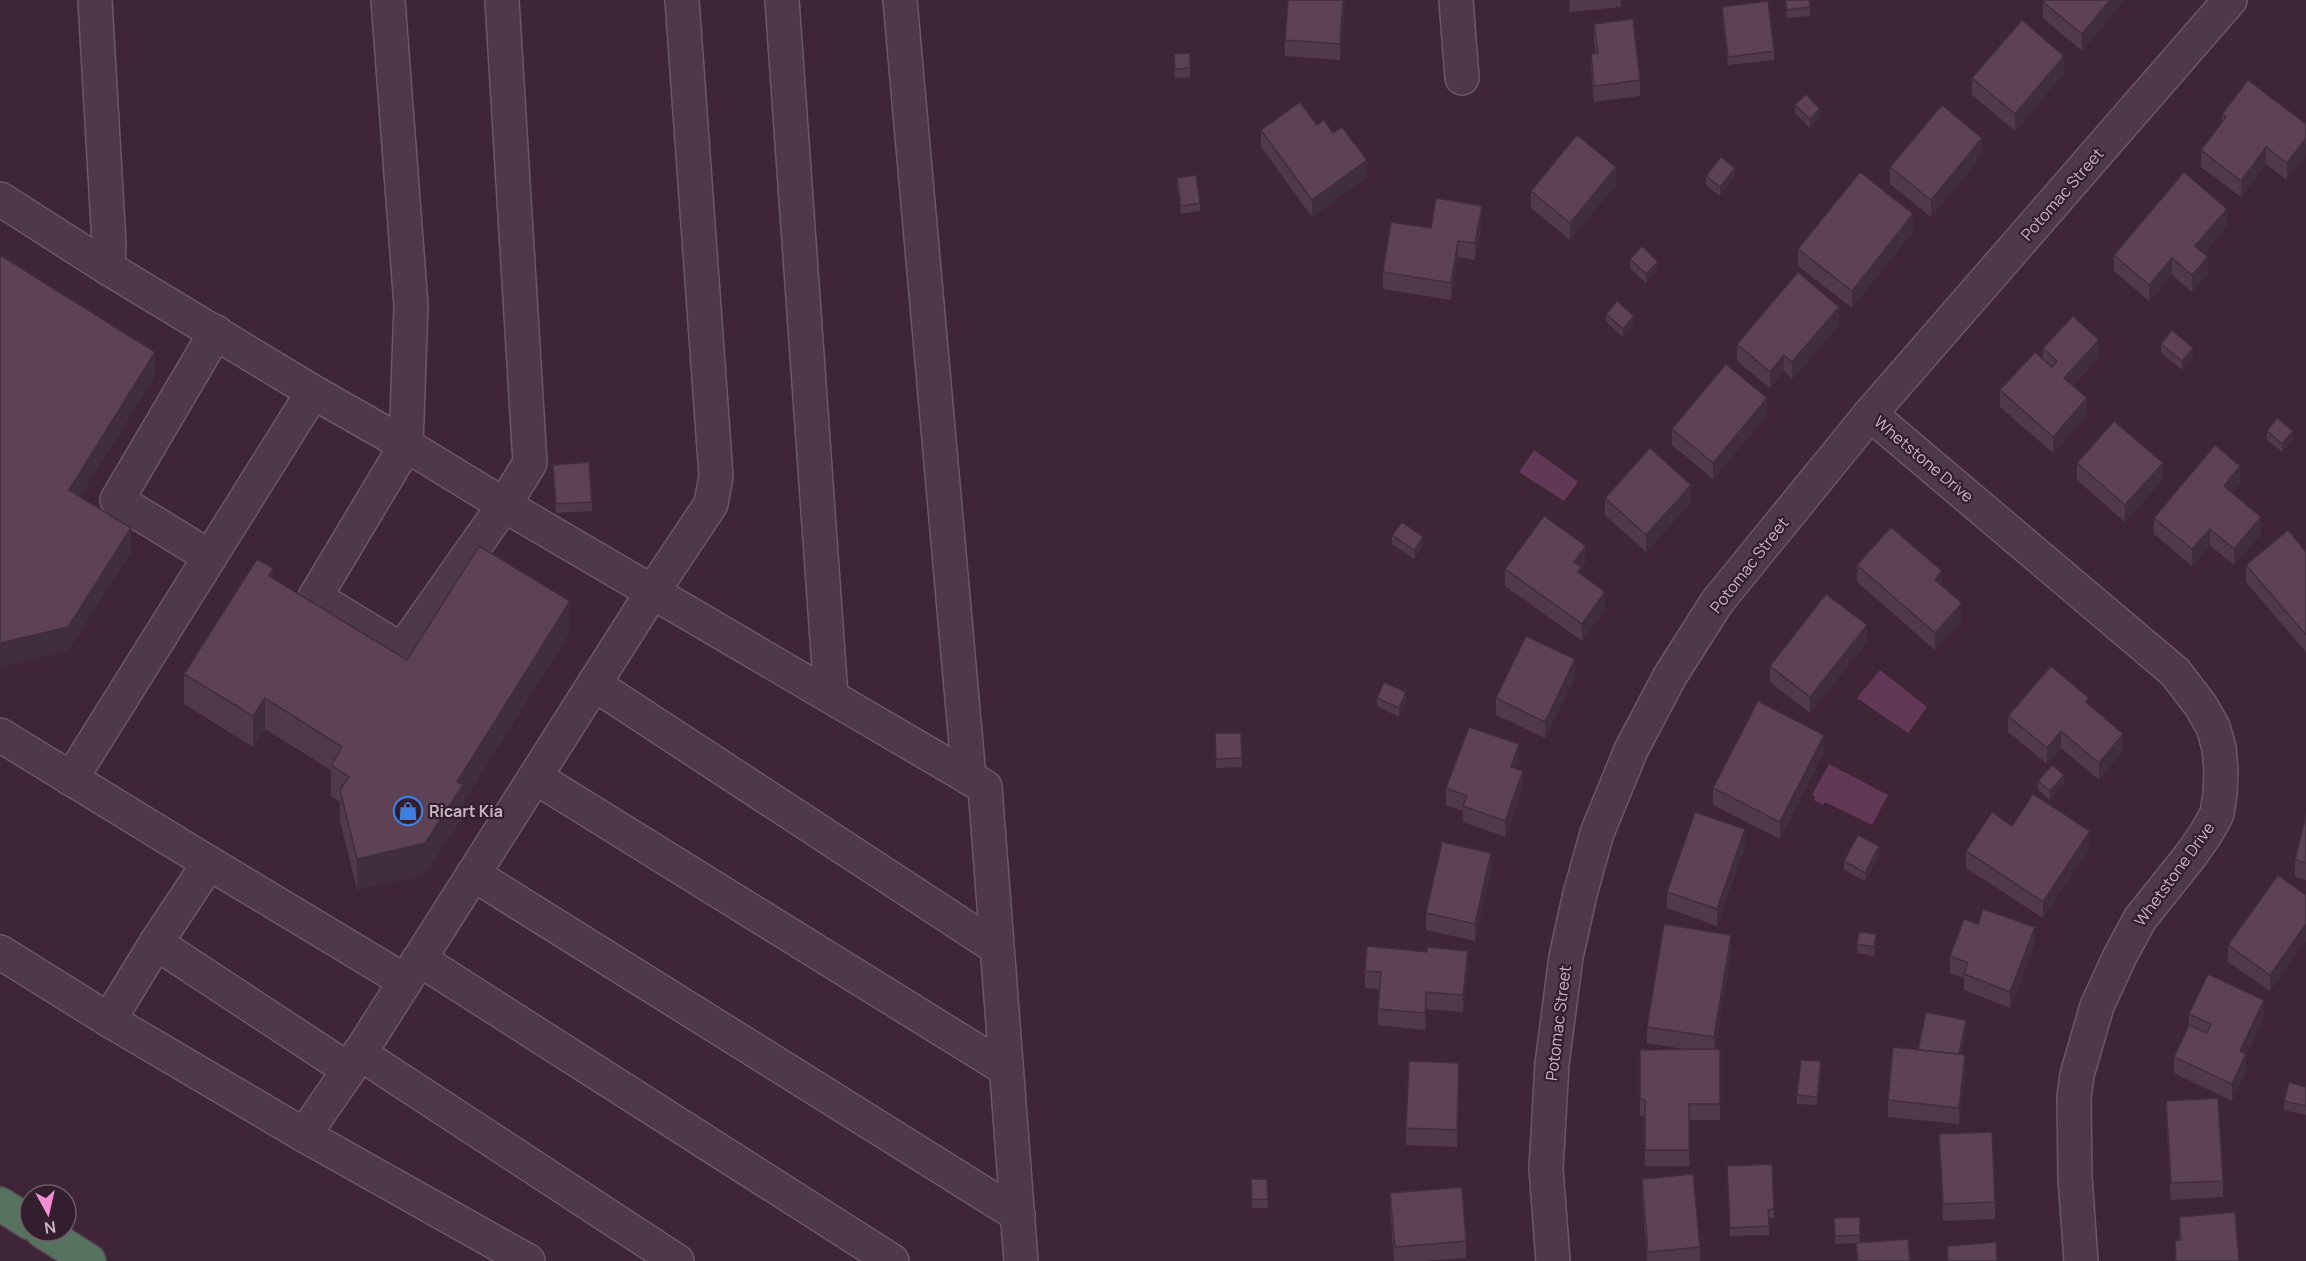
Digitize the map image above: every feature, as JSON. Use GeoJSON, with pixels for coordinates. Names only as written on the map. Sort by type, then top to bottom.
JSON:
{"type":"FeatureCollection","features":[{"type":"Feature","properties":{"kind":"highway"},"geometry":{"type":"LineString","coordinates":[[0,1204],[18,1215]]}},
{"type":"Feature","properties":{"kind":"highway"},"geometry":{"type":"LineString","coordinates":[[61,1243],[89,1261]]}},
{"type":"Feature","properties":{"kind":"street"},"geometry":{"type":"LineString","coordinates":[[95,0],[109,244],[108,268]]}},
{"type":"Feature","properties":{"kind":"street"},"geometry":{"type":"LineString","coordinates":[[388,0],[411,306],[406,445],[315,597],[402,651],[530,464],[502,0]]}},
{"type":"Feature","properties":{"kind":"street"},"geometry":{"type":"LineString","coordinates":[[304,1135],[354,1061],[653,591],[711,504],[716,476],[681,0]]}},
{"type":"Feature","properties":{"kind":"street"},"geometry":{"type":"LineString","coordinates":[[782,0],[831,696]]}},
{"type":"Feature","properties":{"kind":"street"},"geometry":{"type":"LineString","coordinates":[[900,0],[969,778]]}},
{"type":"Feature","properties":{"kind":"street"},"geometry":{"type":"LineString","coordinates":[[1456,0],[1462,78]]}},
{"type":"Feature","properties":{"kind":"street","name":"Potomac Street"},"geometry":{"type":"LineString","coordinates":[[1553,1261],[1546,1169],[1552,1064],[1566,957],[1597,833],[1631,750],[1670,676],[1717,602],[1870,414],[2230,0]]}},
{"type":"Feature","properties":{"kind":"street"},"geometry":{"type":"LineString","coordinates":[[0,199],[108,268],[313,392],[985,787],[1021,1261]]}},
{"type":"Feature","properties":{"kind":"street"},"geometry":{"type":"LineString","coordinates":[[210,557],[117,500],[216,332]]}},
{"type":"Feature","properties":{"kind":"street"},"geometry":{"type":"LineString","coordinates":[[71,779],[313,392]]}},
{"type":"Feature","properties":{"kind":"street","name":"Whetstone Drive"},"geometry":{"type":"LineString","coordinates":[[1870,414],[2175,672],[2201,706],[2213,727],[2219,748],[2221,770],[2217,814],[2192,855],[2135,928],[2097,1006],[2077,1075],[2074,1097],[2074,1177],[2081,1261]]}},
{"type":"Feature","properties":{"kind":"street"},"geometry":{"type":"LineString","coordinates":[[594,684],[997,948]]}},
{"type":"Feature","properties":{"kind":"street"},"geometry":{"type":"LineString","coordinates":[[0,735],[209,863],[412,970],[892,1261]]}},
{"type":"Feature","properties":{"kind":"street"},"geometry":{"type":"LineString","coordinates":[[535,777],[1006,1069]]}},
{"type":"Feature","properties":{"kind":"street"},"geometry":{"type":"LineString","coordinates":[[109,1020],[209,863]]}},
{"type":"Feature","properties":{"kind":"street"},"geometry":{"type":"LineString","coordinates":[[473,873],[1018,1215]]}},
{"type":"Feature","properties":{"kind":"street"},"geometry":{"type":"LineString","coordinates":[[156,943],[354,1061],[677,1261]]}},
{"type":"Feature","properties":{"kind":"street"},"geometry":{"type":"LineString","coordinates":[[0,952],[109,1020],[304,1135],[528,1261]]}},
{"type":"Feature","properties":{"kind":"shaded area"},"geometry":{"type":"Polygon","coordinates":[[[1534,450],[1578,482],[1564,501],[1519,472],[1534,450]]]}},
{"type":"Feature","properties":{"kind":"shaded area"},"geometry":{"type":"Polygon","coordinates":[[[1880,670],[1927,707],[1908,733],[1857,698],[1880,670]]]}},
{"type":"Feature","properties":{"kind":"shaded area"},"geometry":{"type":"Polygon","coordinates":[[[1829,764],[1888,795],[1872,825],[1825,802],[1823,805],[1814,800],[1815,796],[1812,795],[1829,764]]]}},
{"type":"Feature","properties":{"kind":"building"},"geometry":{"type":"Polygon","coordinates":[[[1288,0],[1343,0],[1340,44],[1285,40],[1288,0]]]}},
{"type":"Feature","properties":{"kind":"building"},"geometry":{"type":"Polygon","coordinates":[[[1785,0],[1809,0],[1810,7],[1787,10],[1785,0]]]}},
{"type":"Feature","properties":{"kind":"building"},"geometry":{"type":"Polygon","coordinates":[[[2045,0],[2110,0],[2082,34],[2043,2],[2045,0]]]}},
{"type":"Feature","properties":{"kind":"building"},"geometry":{"type":"Polygon","coordinates":[[[1768,1],[1774,51],[1728,57],[1722,7],[1768,1]]]}},
{"type":"Feature","properties":{"kind":"building"},"geometry":{"type":"Polygon","coordinates":[[[1633,19],[1640,80],[1594,86],[1591,54],[1598,53],[1594,24],[1633,19]]]}},
{"type":"Feature","properties":{"kind":"building"},"geometry":{"type":"Polygon","coordinates":[[[2022,20],[2064,56],[2015,114],[1972,78],[2022,20]]]}},
{"type":"Feature","properties":{"kind":"building"},"geometry":{"type":"Polygon","coordinates":[[[1190,53],[1190,68],[1175,69],[1174,54],[1190,53]]]}},
{"type":"Feature","properties":{"kind":"building"},"geometry":{"type":"Polygon","coordinates":[[[2248,80],[2306,124],[2306,138],[2287,163],[2266,147],[2241,181],[2201,150],[2226,117],[2222,114],[2248,80]]]}},
{"type":"Feature","properties":{"kind":"building"},"geometry":{"type":"Polygon","coordinates":[[[1806,94],[1820,109],[1810,119],[1795,105],[1806,94]]]}},
{"type":"Feature","properties":{"kind":"building"},"geometry":{"type":"Polygon","coordinates":[[[1300,102],[1317,125],[1324,120],[1333,133],[1342,127],[1367,160],[1312,200],[1261,130],[1300,102]]]}},
{"type":"Feature","properties":{"kind":"building"},"geometry":{"type":"Polygon","coordinates":[[[1942,105],[1982,138],[1931,200],[1890,167],[1942,105]]]}},
{"type":"Feature","properties":{"kind":"building"},"geometry":{"type":"Polygon","coordinates":[[[1577,135],[1616,167],[1570,223],[1531,191],[1577,135]]]}},
{"type":"Feature","properties":{"kind":"building"},"geometry":{"type":"Polygon","coordinates":[[[1721,157],[1735,168],[1720,187],[1706,176],[1721,157]]]}},
{"type":"Feature","properties":{"kind":"building"},"geometry":{"type":"Polygon","coordinates":[[[1860,172],[1913,214],[1852,291],[1798,249],[1860,172]]]}},
{"type":"Feature","properties":{"kind":"building"},"geometry":{"type":"Polygon","coordinates":[[[2184,172],[2227,209],[2195,246],[2208,257],[2192,275],[2172,258],[2149,285],[2114,255],[2184,172]]]}},
{"type":"Feature","properties":{"kind":"building"},"geometry":{"type":"Polygon","coordinates":[[[1196,175],[1200,203],[1181,206],[1177,178],[1196,175]]]}},
{"type":"Feature","properties":{"kind":"building"},"geometry":{"type":"Polygon","coordinates":[[[1436,198],[1482,206],[1475,243],[1458,241],[1451,283],[1383,272],[1391,222],[1431,228],[1436,198]]]}},
{"type":"Feature","properties":{"kind":"building"},"geometry":{"type":"Polygon","coordinates":[[[1642,246],[1658,262],[1646,274],[1630,259],[1642,246]]]}},
{"type":"Feature","properties":{"kind":"building"},"geometry":{"type":"Polygon","coordinates":[[[0,255],[155,352],[69,490],[131,528],[68,627],[0,643],[0,255]]]}},
{"type":"Feature","properties":{"kind":"building"},"geometry":{"type":"Polygon","coordinates":[[[1798,272],[1839,307],[1792,362],[1784,355],[1770,372],[1737,344],[1798,272]]]}},
{"type":"Feature","properties":{"kind":"building"},"geometry":{"type":"Polygon","coordinates":[[[1617,301],[1634,316],[1623,329],[1606,314],[1617,301]]]}},
{"type":"Feature","properties":{"kind":"building"},"geometry":{"type":"Polygon","coordinates":[[[2073,316],[2099,340],[2064,378],[2087,398],[2053,437],[2000,390],[2035,352],[2052,367],[2057,361],[2043,348],[2073,316]]]}},
{"type":"Feature","properties":{"kind":"building"},"geometry":{"type":"Polygon","coordinates":[[[2172,330],[2193,348],[2182,361],[2161,344],[2172,330]]]}},
{"type":"Feature","properties":{"kind":"building"},"geometry":{"type":"Polygon","coordinates":[[[1726,364],[1767,398],[1713,463],[1672,429],[1726,364]]]}},
{"type":"Feature","properties":{"kind":"building"},"geometry":{"type":"Polygon","coordinates":[[[2277,418],[2293,431],[2282,444],[2267,431],[2277,418]]]}},
{"type":"Feature","properties":{"kind":"building"},"geometry":{"type":"Polygon","coordinates":[[[2114,421],[2163,463],[2125,505],[2077,463],[2114,421]]]}},
{"type":"Feature","properties":{"kind":"building"},"geometry":{"type":"Polygon","coordinates":[[[2215,445],[2240,466],[2224,486],[2261,517],[2234,549],[2210,529],[2192,549],[2154,518],[2215,445]]]}},
{"type":"Feature","properties":{"kind":"building"},"geometry":{"type":"Polygon","coordinates":[[[1650,448],[1691,485],[1646,535],[1605,498],[1650,448]]]}},
{"type":"Feature","properties":{"kind":"building"},"geometry":{"type":"Polygon","coordinates":[[[589,462],[592,502],[556,504],[553,465],[589,462]]]}},
{"type":"Feature","properties":{"kind":"building"},"geometry":{"type":"Polygon","coordinates":[[[1544,516],[1586,546],[1574,562],[1581,567],[1578,572],[1605,592],[1582,624],[1505,569],[1544,516]]]}},
{"type":"Feature","properties":{"kind":"building"},"geometry":{"type":"Polygon","coordinates":[[[1402,522],[1423,537],[1414,550],[1392,535],[1402,522]]]}},
{"type":"Feature","properties":{"kind":"building"},"geometry":{"type":"Polygon","coordinates":[[[1891,527],[1942,571],[1935,580],[1962,603],[1935,633],[1857,565],[1891,527]]]}},
{"type":"Feature","properties":{"kind":"building"},"geometry":{"type":"Polygon","coordinates":[[[2288,530],[2306,552],[2306,635],[2246,565],[2288,530]]]}},
{"type":"Feature","properties":{"kind":"building"},"geometry":{"type":"Polygon","coordinates":[[[479,546],[570,601],[457,782],[463,785],[425,843],[357,859],[340,790],[349,777],[331,765],[342,747],[265,698],[253,716],[184,674],[257,559],[273,568],[269,576],[407,660],[479,546]]]}},
{"type":"Feature","properties":{"kind":"building"},"geometry":{"type":"Polygon","coordinates":[[[1826,594],[1867,625],[1810,697],[1770,666],[1826,594]]]}},
{"type":"Feature","properties":{"kind":"building"},"geometry":{"type":"Polygon","coordinates":[[[1526,636],[1575,659],[1545,722],[1496,698],[1526,636]]]}},
{"type":"Feature","properties":{"kind":"building"},"geometry":{"type":"Polygon","coordinates":[[[2051,666],[2089,698],[2086,702],[2123,734],[2099,763],[2061,731],[2047,748],[2008,716],[2051,666]]]}},
{"type":"Feature","properties":{"kind":"building"},"geometry":{"type":"Polygon","coordinates":[[[1384,682],[1406,692],[1399,708],[1377,698],[1384,682]]]}},
{"type":"Feature","properties":{"kind":"building"},"geometry":{"type":"Polygon","coordinates":[[[1758,701],[1824,735],[1780,822],[1713,788],[1758,701]]]}},
{"type":"Feature","properties":{"kind":"building"},"geometry":{"type":"Polygon","coordinates":[[[1469,727],[1519,744],[1511,767],[1523,771],[1505,821],[1463,806],[1467,796],[1446,788],[1469,727]]]}},
{"type":"Feature","properties":{"kind":"building"},"geometry":{"type":"Polygon","coordinates":[[[1215,733],[1241,733],[1242,758],[1216,759],[1215,733]]]}},
{"type":"Feature","properties":{"kind":"building"},"geometry":{"type":"Polygon","coordinates":[[[2052,765],[2064,775],[2050,791],[2038,781],[2052,765]]]}},
{"type":"Feature","properties":{"kind":"building"},"geometry":{"type":"Polygon","coordinates":[[[2033,794],[2090,831],[2043,902],[1966,851],[1992,812],[2012,826],[2033,794]]]}},
{"type":"Feature","properties":{"kind":"building"},"geometry":{"type":"Polygon","coordinates":[[[1695,812],[1745,829],[1717,909],[1667,892],[1695,812]]]}},
{"type":"Feature","properties":{"kind":"building"},"geometry":{"type":"Polygon","coordinates":[[[2306,815],[2306,863],[2295,860],[2306,815]]]}},
{"type":"Feature","properties":{"kind":"building"},"geometry":{"type":"Polygon","coordinates":[[[1858,835],[1879,846],[1865,873],[1844,861],[1858,835]]]}},
{"type":"Feature","properties":{"kind":"building"},"geometry":{"type":"Polygon","coordinates":[[[1442,842],[1491,853],[1475,924],[1426,913],[1442,842]]]}},
{"type":"Feature","properties":{"kind":"building"},"geometry":{"type":"Polygon","coordinates":[[[2278,875],[2306,895],[2306,924],[2270,975],[2228,945],[2278,875]]]}},
{"type":"Feature","properties":{"kind":"building"},"geometry":{"type":"Polygon","coordinates":[[[1983,909],[2035,927],[2010,992],[1964,974],[1968,963],[1950,956],[1964,919],[1978,924],[1983,909]]]}},
{"type":"Feature","properties":{"kind":"building"},"geometry":{"type":"Polygon","coordinates":[[[1664,924],[1731,935],[1714,1037],[1647,1027],[1664,924]]]}},
{"type":"Feature","properties":{"kind":"building"},"geometry":{"type":"Polygon","coordinates":[[[1859,932],[1876,934],[1874,947],[1857,944],[1859,932]]]}},
{"type":"Feature","properties":{"kind":"building"},"geometry":{"type":"Polygon","coordinates":[[[1367,946],[1427,952],[1427,947],[1468,951],[1463,995],[1426,992],[1425,1013],[1378,1009],[1381,972],[1365,971],[1367,946]]]}},
{"type":"Feature","properties":{"kind":"building"},"geometry":{"type":"Polygon","coordinates":[[[2208,974],[2264,1000],[2240,1051],[2246,1054],[2232,1084],[2174,1057],[2189,1025],[2207,1033],[2211,1024],[2189,1014],[2208,974]]]}},
{"type":"Feature","properties":{"kind":"building"},"geometry":{"type":"Polygon","coordinates":[[[1926,1012],[1966,1020],[1959,1054],[1918,1050],[1926,1012]]]}},
{"type":"Feature","properties":{"kind":"building"},"geometry":{"type":"Polygon","coordinates":[[[1893,1047],[1965,1055],[1959,1108],[1888,1100],[1893,1047]]]}},
{"type":"Feature","properties":{"kind":"building"},"geometry":{"type":"Polygon","coordinates":[[[1720,1049],[1720,1104],[1689,1104],[1689,1150],[1645,1150],[1645,1100],[1640,1099],[1640,1050],[1720,1049]]]}},
{"type":"Feature","properties":{"kind":"building"},"geometry":{"type":"Polygon","coordinates":[[[1801,1060],[1821,1061],[1817,1097],[1797,1095],[1801,1060]]]}},
{"type":"Feature","properties":{"kind":"building"},"geometry":{"type":"Polygon","coordinates":[[[1409,1061],[1459,1063],[1457,1130],[1406,1128],[1409,1061]]]}},
{"type":"Feature","properties":{"kind":"building"},"geometry":{"type":"Polygon","coordinates":[[[2289,1082],[2306,1087],[2306,1106],[2284,1101],[2289,1082]]]}},
{"type":"Feature","properties":{"kind":"building"},"geometry":{"type":"Polygon","coordinates":[[[2218,1098],[2223,1181],[2171,1183],[2166,1101],[2218,1098]]]}},
{"type":"Feature","properties":{"kind":"building"},"geometry":{"type":"Polygon","coordinates":[[[1992,1132],[1995,1202],[1943,1204],[1939,1134],[1992,1132]]]}},
{"type":"Feature","properties":{"kind":"building"},"geometry":{"type":"Polygon","coordinates":[[[1772,1164],[1774,1209],[1768,1210],[1769,1226],[1730,1228],[1727,1166],[1772,1164]]]}},
{"type":"Feature","properties":{"kind":"building"},"geometry":{"type":"Polygon","coordinates":[[[1693,1174],[1700,1247],[1648,1252],[1642,1179],[1693,1174]]]}},
{"type":"Feature","properties":{"kind":"building"},"geometry":{"type":"Polygon","coordinates":[[[1251,1179],[1267,1179],[1268,1199],[1252,1200],[1251,1179]]]}},
{"type":"Feature","properties":{"kind":"building"},"geometry":{"type":"Polygon","coordinates":[[[1462,1187],[1466,1241],[1395,1247],[1390,1193],[1462,1187]]]}},
{"type":"Feature","properties":{"kind":"building"},"geometry":{"type":"Polygon","coordinates":[[[2235,1212],[2239,1261],[2176,1261],[2175,1240],[2181,1240],[2179,1217],[2235,1212]]]}},
{"type":"Feature","properties":{"kind":"building"},"geometry":{"type":"Polygon","coordinates":[[[1860,1217],[1860,1235],[1835,1236],[1834,1218],[1860,1217]]]}},
{"type":"Feature","properties":{"kind":"building"},"geometry":{"type":"Polygon","coordinates":[[[1908,1239],[1910,1261],[1858,1261],[1856,1243],[1908,1239]]]}},
{"type":"Feature","properties":{"kind":"building"},"geometry":{"type":"Polygon","coordinates":[[[1996,1242],[1997,1261],[1948,1261],[1947,1246],[1996,1242]]]}},
{"type":"Feature","properties":{"kind":"place","name":"Ricart Kia"},"geometry":{"type":"Point","coordinates":[408,811]}}]}
